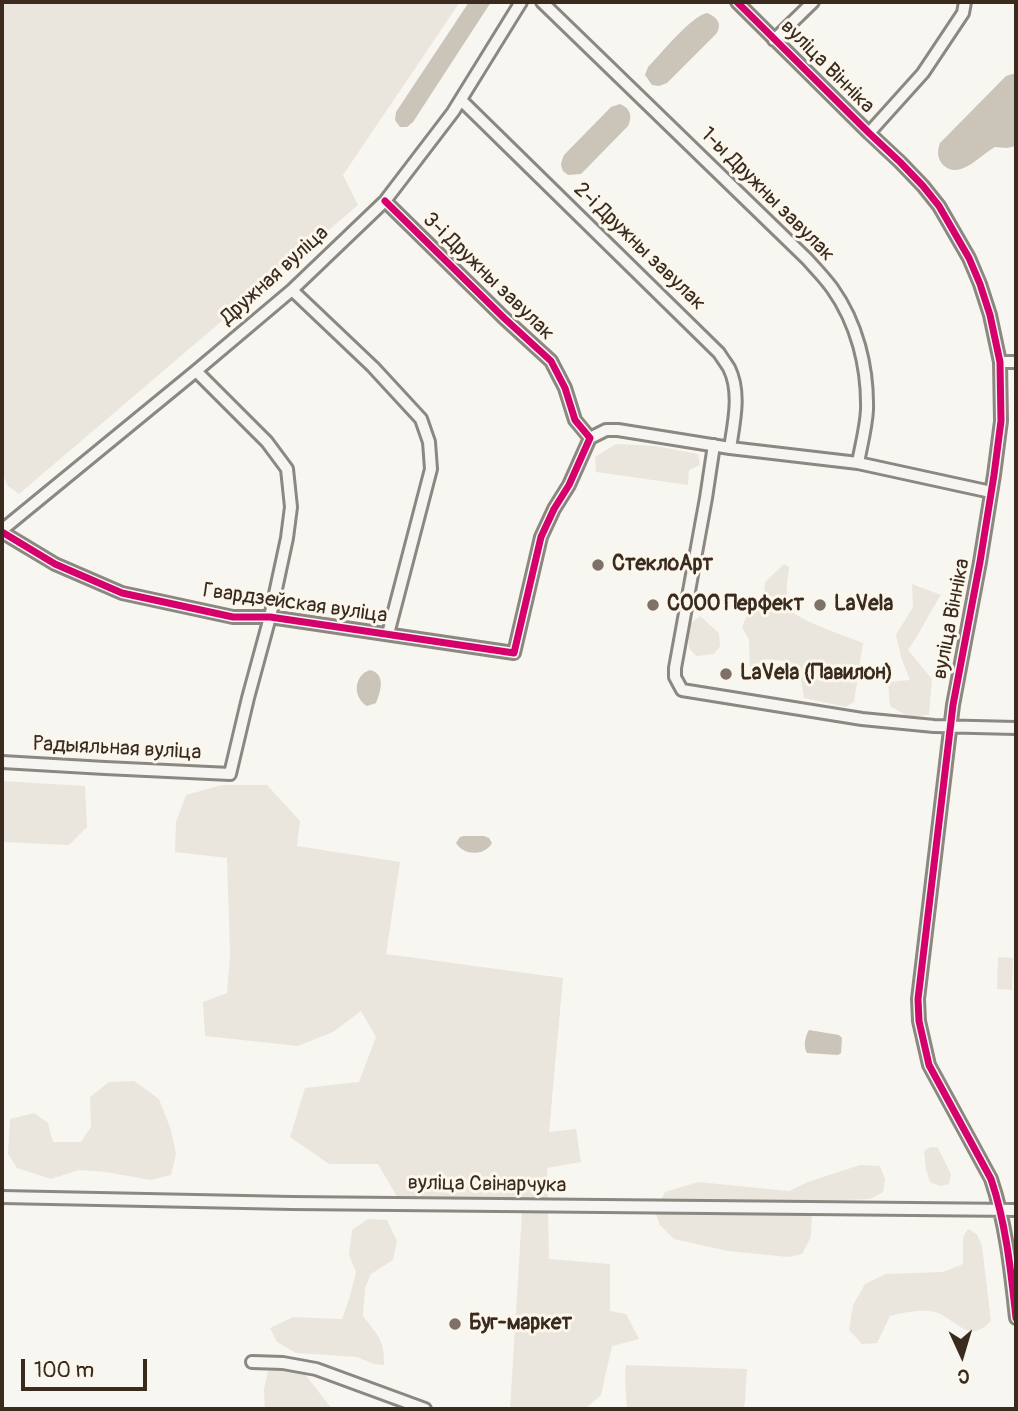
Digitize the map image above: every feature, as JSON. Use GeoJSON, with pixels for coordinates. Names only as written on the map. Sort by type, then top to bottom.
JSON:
{"type":"FeatureCollection","features":[{"type":"Feature","properties":{"kind":"street","name":"Дружная вуліца"},"geometry":{"type":"LineString","coordinates":[[2,531],[292,290],[385,201],[461,100],[521,2]]}},
{"type":"Feature","properties":{"kind":"street","name":"1-ы Дружны завулак"},"geometry":{"type":"LineString","coordinates":[[542,2],[807,259],[831,287],[848,314],[866,371],[867,412],[858,463]]}},
{"type":"Feature","properties":{"kind":"street","name":"вуліца Вінніка"},"geometry":{"type":"LineString","coordinates":[[737,2],[923,186],[969,258],[990,315],[1000,362],[1001,421],[951,726],[919,978],[919,1021],[929,1065],[991,1179],[1000,1209],[1016,1318]]}},
{"type":"Feature","properties":{"kind":"street"},"geometry":{"type":"LineString","coordinates":[[774,40],[813,2]]}},
{"type":"Feature","properties":{"kind":"street"},"geometry":{"type":"LineString","coordinates":[[869,133],[923,74],[963,13],[965,2]]}},
{"type":"Feature","properties":{"kind":"street","name":"2-і Дружны завулак"},"geometry":{"type":"LineString","coordinates":[[461,100],[719,353],[730,369],[736,406],[730,448]]}},
{"type":"Feature","properties":{"kind":"street","name":"3-і Дружны завулак"},"geometry":{"type":"LineString","coordinates":[[385,201],[551,362],[565,388],[575,420],[590,438]]}},
{"type":"Feature","properties":{"kind":"street"},"geometry":{"type":"LineString","coordinates":[[292,290],[373,367],[421,419],[429,442],[431,469],[388,634]]}},
{"type":"Feature","properties":{"kind":"street"},"geometry":{"type":"LineString","coordinates":[[1000,362],[1016,362]]}},
{"type":"Feature","properties":{"kind":"street"},"geometry":{"type":"LineString","coordinates":[[196,372],[267,442],[287,469],[291,507],[270,617]]}},
{"type":"Feature","properties":{"kind":"street"},"geometry":{"type":"LineString","coordinates":[[590,438],[606,430],[618,430],[730,448],[858,463],[991,492]]}},
{"type":"Feature","properties":{"kind":"street","name":"Гвардзейская вуліца"},"geometry":{"type":"LineString","coordinates":[[2,531],[55,564],[122,593],[233,617],[270,617],[514,653],[541,537],[590,438]]}},
{"type":"Feature","properties":{"kind":"street"},"geometry":{"type":"LineString","coordinates":[[714,445],[675,668],[675,677],[682,690],[862,719],[1016,728]]}},
{"type":"Feature","properties":{"kind":"street","name":"Радыяльная вуліца"},"geometry":{"type":"LineString","coordinates":[[2,762],[230,774],[270,617]]}},
{"type":"Feature","properties":{"kind":"street","name":"вуліца Свінарчука"},"geometry":{"type":"LineString","coordinates":[[2,1197],[366,1198],[1016,1210]]}},
{"type":"Feature","properties":{"kind":"street"},"geometry":{"type":"LineString","coordinates":[[252,1362],[283,1363],[316,1369],[425,1409]]}},
{"type":"Feature","properties":{"kind":"shaded area"},"geometry":{"type":"Polygon","coordinates":[[[2,2],[460,2],[343,175],[358,205],[19,494],[8,486],[2,473],[2,2]]]}},
{"type":"Feature","properties":{"kind":"shaded area"},"geometry":{"type":"Polygon","coordinates":[[[469,2],[491,2],[413,122],[407,127],[400,127],[395,120],[396,112],[469,2]]]}},
{"type":"Feature","properties":{"kind":"shaded area"},"geometry":{"type":"Polygon","coordinates":[[[707,13],[718,21],[716,34],[667,83],[652,85],[645,75],[648,67],[685,28],[707,13]]]}},
{"type":"Feature","properties":{"kind":"shaded area"},"geometry":{"type":"Polygon","coordinates":[[[1016,73],[1016,146],[995,147],[970,165],[956,170],[943,165],[938,154],[940,143],[1006,76],[1016,73]]]}},
{"type":"Feature","properties":{"kind":"shaded area"},"geometry":{"type":"Polygon","coordinates":[[[620,104],[630,113],[628,126],[581,174],[568,175],[561,165],[564,155],[611,107],[620,104]]]}},
{"type":"Feature","properties":{"kind":"shaded area"},"geometry":{"type":"Polygon","coordinates":[[[616,444],[656,446],[698,454],[700,465],[689,470],[688,485],[596,472],[595,457],[616,444]]]}},
{"type":"Feature","properties":{"kind":"shaded area"},"geometry":{"type":"Polygon","coordinates":[[[784,564],[789,567],[787,595],[792,611],[814,624],[863,643],[854,702],[846,707],[804,698],[800,674],[785,661],[766,659],[763,676],[750,676],[749,640],[742,627],[747,615],[758,607],[764,598],[765,582],[784,564]]]}},
{"type":"Feature","properties":{"kind":"shaded area"},"geometry":{"type":"Polygon","coordinates":[[[912,584],[941,595],[908,650],[932,679],[929,715],[909,717],[890,706],[888,682],[910,680],[896,635],[913,607],[912,584]]]}},
{"type":"Feature","properties":{"kind":"shaded area"},"geometry":{"type":"Polygon","coordinates":[[[700,616],[719,633],[720,646],[714,654],[696,656],[689,648],[687,626],[700,616]]]}},
{"type":"Feature","properties":{"kind":"shaded area"},"geometry":{"type":"Polygon","coordinates":[[[370,670],[378,675],[381,688],[376,703],[367,706],[359,697],[357,686],[361,676],[370,670]]]}},
{"type":"Feature","properties":{"kind":"shaded area"},"geometry":{"type":"Polygon","coordinates":[[[2,781],[85,786],[87,827],[69,845],[2,842],[2,781]]]}},
{"type":"Feature","properties":{"kind":"shaded area"},"geometry":{"type":"Polygon","coordinates":[[[222,785],[267,785],[300,821],[297,846],[400,862],[386,954],[563,978],[549,1132],[576,1129],[581,1162],[547,1168],[549,1259],[610,1264],[610,1311],[626,1314],[639,1339],[612,1346],[601,1395],[585,1409],[510,1409],[522,1213],[451,1209],[399,1200],[378,1164],[329,1164],[290,1137],[305,1088],[359,1082],[376,1037],[361,1011],[333,1032],[298,1046],[205,1036],[203,1002],[227,993],[230,955],[227,858],[175,852],[176,822],[186,795],[222,785]]]}},
{"type":"Feature","properties":{"kind":"shaded area"},"geometry":{"type":"Polygon","coordinates":[[[464,836],[484,836],[492,843],[480,852],[469,852],[456,843],[464,836]]]}},
{"type":"Feature","properties":{"kind":"shaded area"},"geometry":{"type":"Polygon","coordinates":[[[998,957],[1013,958],[1012,990],[997,989],[998,957]]]}},
{"type":"Feature","properties":{"kind":"shaded area"},"geometry":{"type":"Polygon","coordinates":[[[809,1030],[839,1035],[842,1038],[841,1053],[807,1053],[805,1042],[809,1030]]]}},
{"type":"Feature","properties":{"kind":"shaded area"},"geometry":{"type":"Polygon","coordinates":[[[134,1081],[159,1099],[171,1130],[176,1154],[171,1175],[151,1180],[79,1170],[51,1179],[17,1168],[8,1154],[10,1119],[34,1113],[48,1123],[53,1142],[81,1142],[91,1127],[90,1097],[109,1082],[134,1081]]]}},
{"type":"Feature","properties":{"kind":"shaded area"},"geometry":{"type":"Polygon","coordinates":[[[933,1147],[938,1148],[951,1174],[949,1184],[940,1186],[930,1182],[924,1152],[933,1147]]]}},
{"type":"Feature","properties":{"kind":"shaded area"},"geometry":{"type":"Polygon","coordinates":[[[860,1165],[880,1166],[885,1179],[883,1192],[870,1199],[822,1201],[812,1216],[811,1237],[802,1254],[788,1257],[728,1251],[674,1239],[660,1225],[655,1212],[665,1192],[698,1182],[789,1191],[860,1165]]]}},
{"type":"Feature","properties":{"kind":"shaded area"},"geometry":{"type":"Polygon","coordinates":[[[368,1219],[387,1220],[397,1241],[393,1260],[371,1274],[365,1288],[363,1316],[381,1344],[384,1365],[357,1357],[296,1353],[277,1342],[270,1328],[293,1317],[342,1319],[356,1272],[349,1255],[352,1230],[368,1219]]]}},
{"type":"Feature","properties":{"kind":"shaded area"},"geometry":{"type":"Polygon","coordinates":[[[968,1229],[977,1234],[982,1246],[991,1321],[983,1328],[970,1331],[938,1313],[908,1312],[890,1316],[877,1343],[862,1344],[849,1330],[853,1305],[865,1284],[886,1274],[943,1272],[963,1264],[963,1237],[968,1229]]]}},
{"type":"Feature","properties":{"kind":"shaded area"},"geometry":{"type":"Polygon","coordinates":[[[626,1365],[747,1369],[743,1409],[627,1409],[626,1365]]]}},
{"type":"Feature","properties":{"kind":"shaded area"},"geometry":{"type":"Polygon","coordinates":[[[283,1368],[304,1373],[332,1409],[265,1409],[264,1389],[268,1371],[283,1368]]]}},
{"type":"Feature","properties":{"kind":"cycle path"},"geometry":{"type":"LineString","coordinates":[[737,2],[900,162],[939,206],[969,258],[980,284],[1000,362],[1001,421],[980,562],[953,705],[918,999],[919,1021],[929,1065],[991,1179],[1001,1213],[1016,1318]]}},
{"type":"Feature","properties":{"kind":"cycle path"},"geometry":{"type":"LineString","coordinates":[[2,532],[55,564],[122,593],[233,617],[270,617],[514,653],[541,537],[590,438],[575,420],[565,388],[551,361],[385,201]]}},
{"type":"Feature","properties":{"kind":"place","name":"СтеклоАрт"},"geometry":{"type":"Point","coordinates":[598,565]}},
{"type":"Feature","properties":{"kind":"place","name":"СООО Перфект"},"geometry":{"type":"Point","coordinates":[653,605]}},
{"type":"Feature","properties":{"kind":"place","name":"LaVela"},"geometry":{"type":"Point","coordinates":[820,605]}},
{"type":"Feature","properties":{"kind":"place","name":"LaVela (Павилон)"},"geometry":{"type":"Point","coordinates":[726,674]}},
{"type":"Feature","properties":{"kind":"place","name":"Буг-маркет"},"geometry":{"type":"Point","coordinates":[455,1324]}}]}
